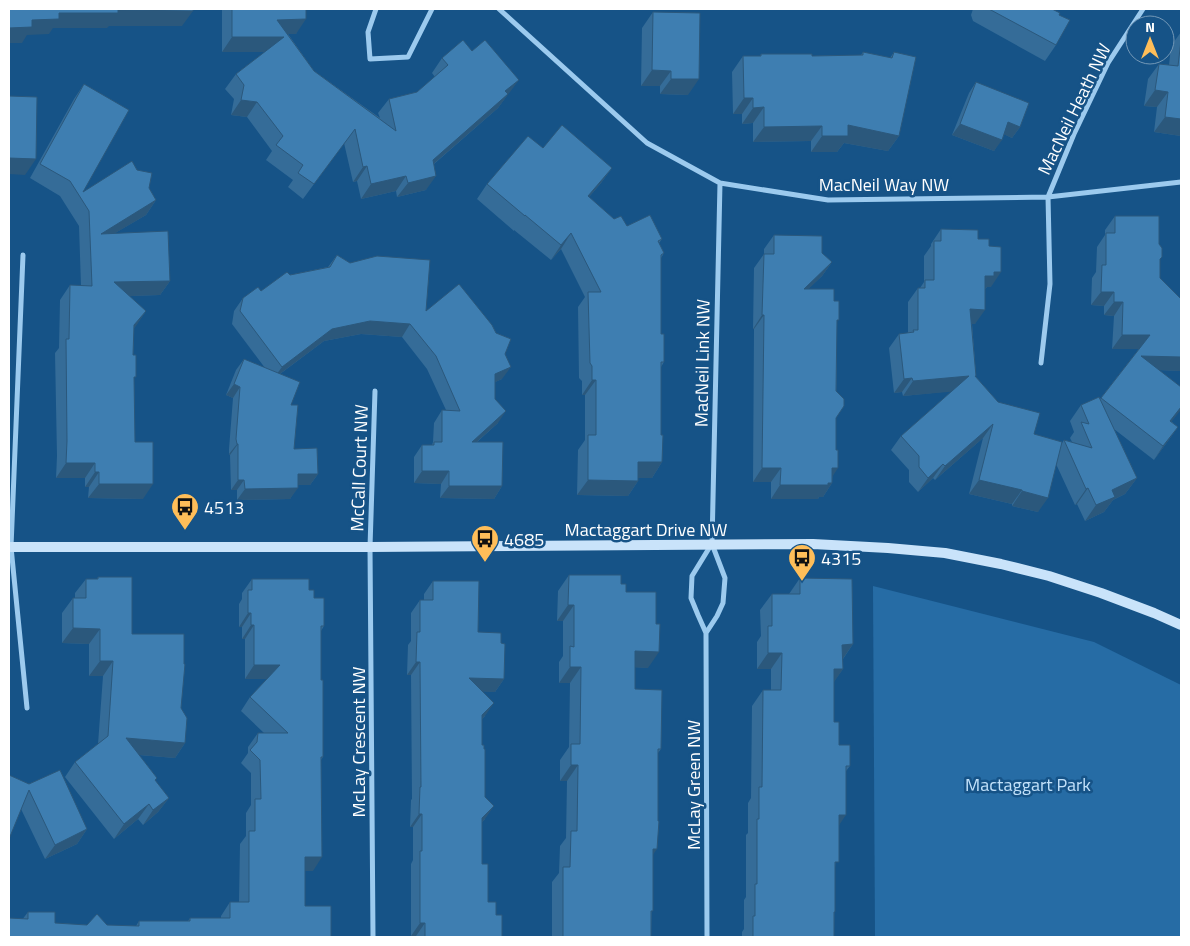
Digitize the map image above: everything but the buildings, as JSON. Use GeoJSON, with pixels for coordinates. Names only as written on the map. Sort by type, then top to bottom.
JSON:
{"type":"FeatureCollection","features":[{"type":"Feature","properties":{"kind":"street"},"geometry":{"type":"LineString","coordinates":[[376,9],[368,32],[370,59],[408,57],[432,9]]}},
{"type":"Feature","properties":{"kind":"street","name":"MacNeil Way NW"},"geometry":{"type":"LineString","coordinates":[[499,9],[647,143],[720,183],[828,200],[1048,196],[1181,182]]}},
{"type":"Feature","properties":{"kind":"street","name":"MacNeil Heath NW"},"geometry":{"type":"LineString","coordinates":[[1048,196],[1074,134],[1108,63],[1143,9]]}},
{"type":"Feature","properties":{"kind":"street","name":"MacNeil Link NW"},"geometry":{"type":"LineString","coordinates":[[712,544],[720,183]]}},
{"type":"Feature","properties":{"kind":"street"},"geometry":{"type":"LineString","coordinates":[[1042,363],[1050,284],[1048,196]]}},
{"type":"Feature","properties":{"kind":"street"},"geometry":{"type":"LineString","coordinates":[[23,255],[10,547],[27,708]]}},
{"type":"Feature","properties":{"kind":"street","name":"McCall Court NW"},"geometry":{"type":"LineString","coordinates":[[370,547],[375,391]]}},
{"type":"Feature","properties":{"kind":"street"},"geometry":{"type":"LineString","coordinates":[[706,633],[723,603],[725,578],[712,544]]}},
{"type":"Feature","properties":{"kind":"street","name":"Mactaggart Drive NW"},"geometry":{"type":"LineString","coordinates":[[10,547],[370,547],[712,544],[840,545],[888,548],[945,553],[1049,576],[1110,596],[1181,625]]}},
{"type":"Feature","properties":{"kind":"street","name":"McLay Green NW"},"geometry":{"type":"LineString","coordinates":[[706,937],[706,633],[691,598],[692,576],[712,544]]}},
{"type":"Feature","properties":{"kind":"street","name":"McLay Crescent NW"},"geometry":{"type":"LineString","coordinates":[[370,547],[373,937]]}},
{"type":"Feature","properties":{"kind":"green space","name":"Mactaggart Park"},"geometry":{"type":"Polygon","coordinates":[[[873,586],[1094,642],[1181,685],[1181,937],[875,937],[873,586]]]}},
{"type":"Feature","properties":{"kind":"place","name":"4513"},"geometry":{"type":"Point","coordinates":[185,531]}},
{"type":"Feature","properties":{"kind":"place","name":"4685"},"geometry":{"type":"Point","coordinates":[485,563]}},
{"type":"Feature","properties":{"kind":"place","name":"4315"},"geometry":{"type":"Point","coordinates":[802,582]}}]}
